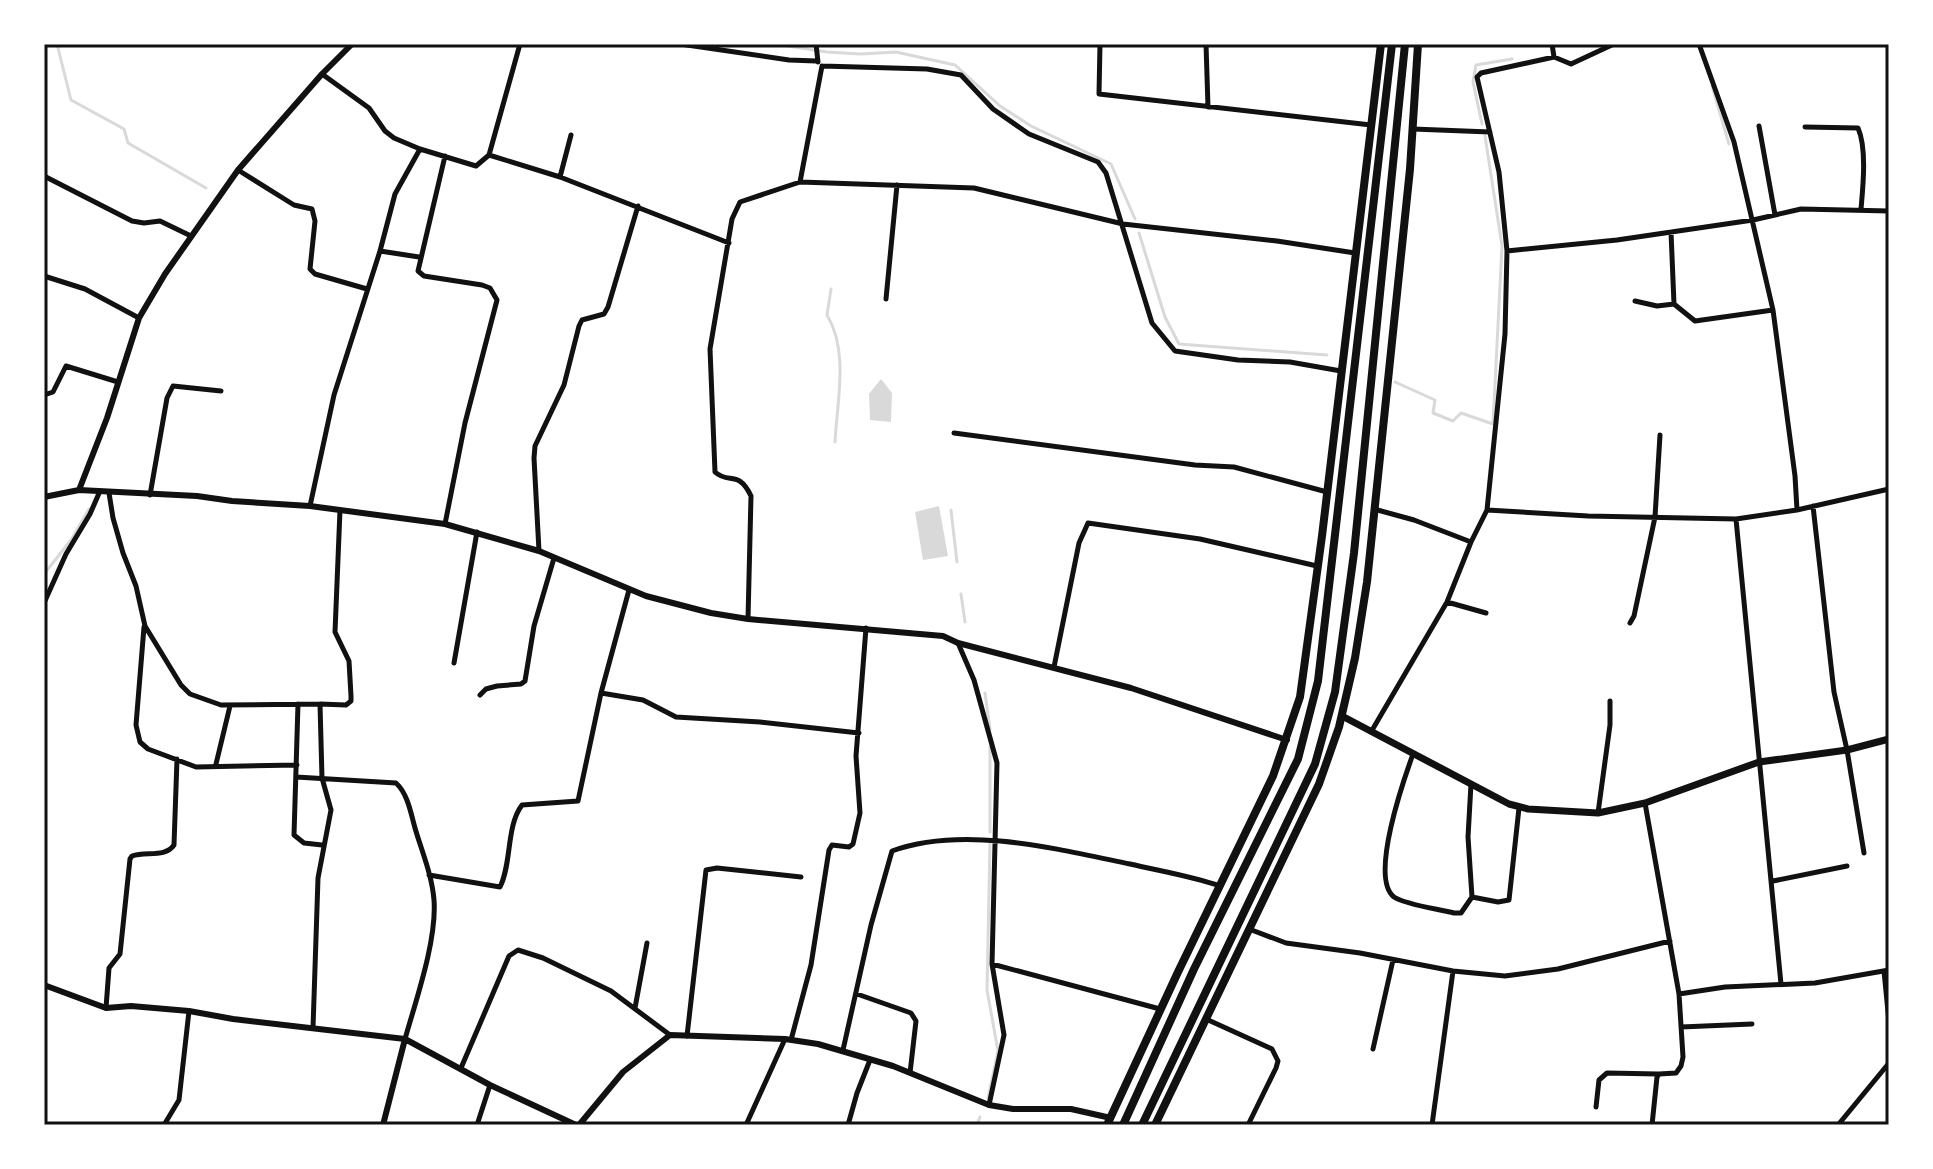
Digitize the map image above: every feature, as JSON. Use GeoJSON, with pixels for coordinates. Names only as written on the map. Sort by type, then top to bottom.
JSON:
{"type":"FeatureCollection","features":[{"type":"Feature","properties":{"kind":"highway"},"geometry":{"type":"LineString","coordinates":[[1109,1121],[1273,776],[1300,697],[1381,44]]}},
{"type":"Feature","properties":{"kind":"highway"},"geometry":{"type":"LineString","coordinates":[[1123,1125],[1194,969],[1298,759],[1318,681],[1392,44]]}},
{"type":"Feature","properties":{"kind":"highway"},"geometry":{"type":"LineString","coordinates":[[1142,1125],[1315,764],[1335,692],[1354,553],[1405,44]]}},
{"type":"Feature","properties":{"kind":"highway"},"geometry":{"type":"LineString","coordinates":[[1155,1125],[1319,784],[1342,716],[1362,612],[1374,509],[1413,129],[1418,44]]}},
{"type":"Feature","properties":{"kind":"main road"},"geometry":{"type":"LineString","coordinates":[[1342,716],[1519,808],[1598,813],[1645,803],[1759,762],[1847,750],[1889,739]]}},
{"type":"Feature","properties":{"kind":"street"},"geometry":{"type":"LineString","coordinates":[[79,490],[107,418],[139,318],[238,170],[352,44]]}},
{"type":"Feature","properties":{"kind":"street"},"geometry":{"type":"LineString","coordinates":[[322,74],[369,108],[385,131],[420,149],[476,166],[489,155],[520,44]]}},
{"type":"Feature","properties":{"kind":"street"},"geometry":{"type":"LineString","coordinates":[[680,44],[789,60],[927,69],[961,75],[993,109],[1029,134],[1098,162],[1106,173],[1152,323],[1175,351],[1238,360],[1290,362],[1341,371]]}},
{"type":"Feature","properties":{"kind":"street"},"geometry":{"type":"LineString","coordinates":[[800,182],[818,61],[816,44]]}},
{"type":"Feature","properties":{"kind":"street"},"geometry":{"type":"LineString","coordinates":[[1100,44],[1099,94],[1371,125]]}},
{"type":"Feature","properties":{"kind":"street"},"geometry":{"type":"LineString","coordinates":[[1206,44],[1208,107]]}},
{"type":"Feature","properties":{"kind":"street"},"geometry":{"type":"LineString","coordinates":[[1552,44],[1554,57]]}},
{"type":"Feature","properties":{"kind":"street"},"geometry":{"type":"LineString","coordinates":[[1371,733],[1447,602],[1487,510],[1505,334],[1507,251],[1499,172],[1477,77],[1481,73],[1554,57],[1571,64],[1614,44]]}},
{"type":"Feature","properties":{"kind":"street"},"geometry":{"type":"LineString","coordinates":[[1699,44],[1734,142],[1773,310],[1797,510]]}},
{"type":"Feature","properties":{"kind":"street"},"geometry":{"type":"LineString","coordinates":[[1759,126],[1775,215]]}},
{"type":"Feature","properties":{"kind":"street"},"geometry":{"type":"LineString","coordinates":[[1805,127],[1858,128],[1862,142],[1861,209]]}},
{"type":"Feature","properties":{"kind":"street"},"geometry":{"type":"LineString","coordinates":[[1413,129],[1490,132]]}},
{"type":"Feature","properties":{"kind":"street"},"geometry":{"type":"LineString","coordinates":[[560,177],[571,135]]}},
{"type":"Feature","properties":{"kind":"street"},"geometry":{"type":"LineString","coordinates":[[310,506],[326,423],[395,194],[420,149]]}},
{"type":"Feature","properties":{"kind":"street"},"geometry":{"type":"LineString","coordinates":[[489,155],[560,177],[729,243]]}},
{"type":"Feature","properties":{"kind":"street"},"geometry":{"type":"LineString","coordinates":[[445,156],[418,271],[424,276],[482,285],[490,288],[497,300],[465,423],[445,524]]}},
{"type":"Feature","properties":{"kind":"street"},"geometry":{"type":"LineString","coordinates":[[238,170],[294,205],[312,209],[315,221],[310,269],[315,274],[367,289]]}},
{"type":"Feature","properties":{"kind":"street"},"geometry":{"type":"LineString","coordinates":[[44,176],[132,221],[160,221],[191,236]]}},
{"type":"Feature","properties":{"kind":"street"},"geometry":{"type":"LineString","coordinates":[[748,619],[751,496],[736,478],[720,477],[715,472],[710,349],[732,219],[740,202],[800,182],[974,188],[1123,224],[1355,253]]}},
{"type":"Feature","properties":{"kind":"street"},"geometry":{"type":"LineString","coordinates":[[886,299],[897,185]]}},
{"type":"Feature","properties":{"kind":"street"},"geometry":{"type":"LineString","coordinates":[[539,551],[535,446],[564,385],[582,320],[604,314],[608,307],[638,206]]}},
{"type":"Feature","properties":{"kind":"street"},"geometry":{"type":"LineString","coordinates":[[1507,251],[1671,232],[1753,220],[1801,209],[1889,211]]}},
{"type":"Feature","properties":{"kind":"street"},"geometry":{"type":"LineString","coordinates":[[1671,232],[1674,304]]}},
{"type":"Feature","properties":{"kind":"street"},"geometry":{"type":"LineString","coordinates":[[380,251],[419,257]]}},
{"type":"Feature","properties":{"kind":"street"},"geometry":{"type":"LineString","coordinates":[[44,276],[85,289],[139,318]]}},
{"type":"Feature","properties":{"kind":"street"},"geometry":{"type":"LineString","coordinates":[[1635,301],[1657,306],[1674,304],[1695,321],[1773,310]]}},
{"type":"Feature","properties":{"kind":"street"},"geometry":{"type":"LineString","coordinates":[[44,395],[53,392],[66,366],[118,382]]}},
{"type":"Feature","properties":{"kind":"street"},"geometry":{"type":"LineString","coordinates":[[150,495],[167,398],[173,386],[221,391]]}},
{"type":"Feature","properties":{"kind":"street"},"geometry":{"type":"LineString","coordinates":[[954,433],[1195,465],[1234,467],[1327,492]]}},
{"type":"Feature","properties":{"kind":"street"},"geometry":{"type":"LineString","coordinates":[[1630,623],[1655,517],[1660,435]]}},
{"type":"Feature","properties":{"kind":"street"},"geometry":{"type":"LineString","coordinates":[[1487,510],[1736,519],[1797,510],[1889,489]]}},
{"type":"Feature","properties":{"kind":"street"},"geometry":{"type":"LineString","coordinates":[[44,497],[79,490],[197,496],[310,506],[445,524],[539,551],[629,590],[676,605],[748,619],[943,636],[958,643],[1131,688],[1287,740]]}},
{"type":"Feature","properties":{"kind":"street"},"geometry":{"type":"LineString","coordinates":[[44,603],[100,491]]}},
{"type":"Feature","properties":{"kind":"street"},"geometry":{"type":"LineString","coordinates":[[109,493],[116,530],[136,586],[145,626],[137,735],[148,749],[205,768],[297,765]]}},
{"type":"Feature","properties":{"kind":"street"},"geometry":{"type":"LineString","coordinates":[[1813,506],[1834,692],[1864,853]]}},
{"type":"Feature","properties":{"kind":"street"},"geometry":{"type":"LineString","coordinates":[[1374,509],[1414,520],[1471,542]]}},
{"type":"Feature","properties":{"kind":"street"},"geometry":{"type":"LineString","coordinates":[[145,626],[181,685],[190,694],[230,706],[346,705],[351,701],[349,661],[335,632],[340,510]]}},
{"type":"Feature","properties":{"kind":"street"},"geometry":{"type":"LineString","coordinates":[[1736,519],[1781,984]]}},
{"type":"Feature","properties":{"kind":"street"},"geometry":{"type":"LineString","coordinates":[[1054,667],[1079,543],[1088,523],[1200,539],[1318,566]]}},
{"type":"Feature","properties":{"kind":"street"},"geometry":{"type":"LineString","coordinates":[[454,663],[477,531]]}},
{"type":"Feature","properties":{"kind":"street"},"geometry":{"type":"LineString","coordinates":[[480,695],[486,689],[525,681],[534,626],[554,558]]}},
{"type":"Feature","properties":{"kind":"street"},"geometry":{"type":"LineString","coordinates":[[429,875],[500,887],[517,814],[522,805],[574,802],[581,797],[601,693],[629,590]]}},
{"type":"Feature","properties":{"kind":"street"},"geometry":{"type":"LineString","coordinates":[[1447,602],[1486,613]]}},
{"type":"Feature","properties":{"kind":"street"},"geometry":{"type":"LineString","coordinates":[[746,1125],[788,1039],[811,965],[829,850],[832,845],[849,847],[855,839],[860,813],[856,756],[866,628]]}},
{"type":"Feature","properties":{"kind":"street"},"geometry":{"type":"LineString","coordinates":[[958,643],[974,680],[997,763],[992,964],[1004,1035],[989,1105]]}},
{"type":"Feature","properties":{"kind":"street"},"geometry":{"type":"LineString","coordinates":[[601,693],[643,700],[676,717],[859,733]]}},
{"type":"Feature","properties":{"kind":"street"},"geometry":{"type":"LineString","coordinates":[[1598,813],[1610,725],[1610,701]]}},
{"type":"Feature","properties":{"kind":"street"},"geometry":{"type":"LineString","coordinates":[[298,704],[294,835],[304,843],[322,845]]}},
{"type":"Feature","properties":{"kind":"street"},"geometry":{"type":"LineString","coordinates":[[313,1028],[318,878],[331,810],[322,778],[320,704]]}},
{"type":"Feature","properties":{"kind":"street"},"geometry":{"type":"LineString","coordinates":[[216,764],[230,706]]}},
{"type":"Feature","properties":{"kind":"street"},"geometry":{"type":"LineString","coordinates":[[1413,754],[1393,812],[1386,857],[1389,889],[1397,898],[1454,913],[1465,910],[1472,897],[1468,837],[1471,784]]}},
{"type":"Feature","properties":{"kind":"street"},"geometry":{"type":"LineString","coordinates":[[106,1008],[109,968],[120,954],[130,859],[139,854],[166,852],[174,845],[177,759]]}},
{"type":"Feature","properties":{"kind":"street"},"geometry":{"type":"LineString","coordinates":[[296,777],[396,783],[408,805],[429,875],[434,914],[426,960],[383,1125]]}},
{"type":"Feature","properties":{"kind":"street"},"geometry":{"type":"LineString","coordinates":[[1596,1107],[1599,1080],[1607,1073],[1676,1073],[1681,1066],[1679,994],[1645,803]]}},
{"type":"Feature","properties":{"kind":"street"},"geometry":{"type":"LineString","coordinates":[[1472,897],[1498,902],[1509,900],[1519,808]]}},
{"type":"Feature","properties":{"kind":"street"},"geometry":{"type":"LineString","coordinates":[[843,1050],[871,925],[892,851],[928,842],[995,841],[1071,852],[1220,886]]}},
{"type":"Feature","properties":{"kind":"street"},"geometry":{"type":"LineString","coordinates":[[1773,881],[1847,866]]}},
{"type":"Feature","properties":{"kind":"street"},"geometry":{"type":"LineString","coordinates":[[687,1036],[706,870],[717,868],[801,877]]}},
{"type":"Feature","properties":{"kind":"street"},"geometry":{"type":"LineString","coordinates":[[1249,929],[1286,943],[1453,971],[1505,976],[1558,969],[1670,941]]}},
{"type":"Feature","properties":{"kind":"street"},"geometry":{"type":"LineString","coordinates":[[635,1008],[647,943]]}},
{"type":"Feature","properties":{"kind":"street"},"geometry":{"type":"LineString","coordinates":[[461,1068],[509,956],[518,950],[543,958],[611,991],[670,1035],[788,1039],[843,1050],[893,1066],[989,1105],[1013,1109],[1071,1109],[1109,1121]]}},
{"type":"Feature","properties":{"kind":"street"},"geometry":{"type":"LineString","coordinates":[[1373,1049],[1393,960]]}},
{"type":"Feature","properties":{"kind":"street"},"geometry":{"type":"LineString","coordinates":[[992,964],[1160,1009]]}},
{"type":"Feature","properties":{"kind":"street"},"geometry":{"type":"LineString","coordinates":[[1679,994],[1725,987],[1815,983],[1887,970],[1889,1022]]}},
{"type":"Feature","properties":{"kind":"street"},"geometry":{"type":"LineString","coordinates":[[1432,1125],[1453,971]]}},
{"type":"Feature","properties":{"kind":"street"},"geometry":{"type":"LineString","coordinates":[[44,985],[106,1008],[131,1006],[189,1011],[405,1039],[490,1085],[578,1125],[623,1072],[670,1035]]}},
{"type":"Feature","properties":{"kind":"street"},"geometry":{"type":"LineString","coordinates":[[857,994],[911,1013],[916,1021],[910,1074]]}},
{"type":"Feature","properties":{"kind":"street"},"geometry":{"type":"LineString","coordinates":[[164,1125],[179,1100],[189,1011]]}},
{"type":"Feature","properties":{"kind":"street"},"geometry":{"type":"LineString","coordinates":[[1206,1019],[1272,1049],[1276,1054],[1276,1068],[1248,1125]]}},
{"type":"Feature","properties":{"kind":"street"},"geometry":{"type":"LineString","coordinates":[[1681,1027],[1752,1024]]}},
{"type":"Feature","properties":{"kind":"street"},"geometry":{"type":"LineString","coordinates":[[848,1125],[870,1060]]}},
{"type":"Feature","properties":{"kind":"street"},"geometry":{"type":"LineString","coordinates":[[1838,1125],[1889,1063]]}},
{"type":"Feature","properties":{"kind":"street"},"geometry":{"type":"LineString","coordinates":[[1652,1125],[1654,1088],[1659,1074]]}},
{"type":"Feature","properties":{"kind":"street"},"geometry":{"type":"LineString","coordinates":[[477,1125],[490,1085]]}},
{"type":"Feature","properties":{"kind":"shaded area"},"geometry":{"type":"Polygon","coordinates":[[[881,379],[892,393],[891,422],[870,420],[869,394],[881,379]]]}},
{"type":"Feature","properties":{"kind":"shaded area"},"geometry":{"type":"Polygon","coordinates":[[[939,506],[948,556],[923,560],[915,512],[939,506]]]}},
{"type":"Feature","properties":{"kind":"waterway"},"geometry":{"type":"LineString","coordinates":[[57,44],[71,100],[124,129],[128,143],[206,188]]}},
{"type":"Feature","properties":{"kind":"waterway"},"geometry":{"type":"LineString","coordinates":[[775,44],[827,52],[896,52],[955,65],[1000,106],[1031,126],[1111,164],[1135,219]]}},
{"type":"Feature","properties":{"kind":"waterway"},"geometry":{"type":"LineString","coordinates":[[1482,124],[1473,82],[1476,65],[1512,59]]}},
{"type":"Feature","properties":{"kind":"waterway"},"geometry":{"type":"LineString","coordinates":[[1712,86],[1729,144]]}},
{"type":"Feature","properties":{"kind":"waterway"},"geometry":{"type":"LineString","coordinates":[[1395,382],[1435,400],[1433,413],[1453,421],[1461,413],[1493,424],[1502,246],[1485,136]]}},
{"type":"Feature","properties":{"kind":"waterway"},"geometry":{"type":"LineString","coordinates":[[1139,233],[1165,317],[1179,344],[1327,355]]}},
{"type":"Feature","properties":{"kind":"waterway"},"geometry":{"type":"LineString","coordinates":[[831,289],[827,315],[834,329],[840,360],[835,442]]}},
{"type":"Feature","properties":{"kind":"waterway"},"geometry":{"type":"LineString","coordinates":[[44,574],[71,540],[89,509]]}},
{"type":"Feature","properties":{"kind":"waterway"},"geometry":{"type":"LineString","coordinates":[[951,510],[957,562]]}},
{"type":"Feature","properties":{"kind":"waterway"},"geometry":{"type":"LineString","coordinates":[[961,594],[965,622]]}},
{"type":"Feature","properties":{"kind":"waterway"},"geometry":{"type":"LineString","coordinates":[[985,693],[990,729]]}},
{"type":"Feature","properties":{"kind":"waterway"},"geometry":{"type":"LineString","coordinates":[[990,747],[990,832]]}},
{"type":"Feature","properties":{"kind":"waterway"},"geometry":{"type":"LineString","coordinates":[[988,1098],[998,1051],[987,990],[990,843]]}},
{"type":"Feature","properties":{"kind":"waterway"},"geometry":{"type":"LineString","coordinates":[[977,1125],[980,1117]]}}]}
